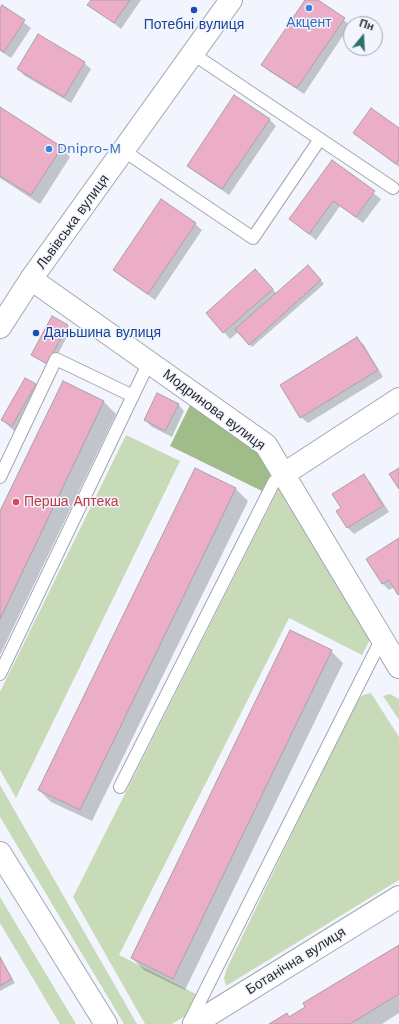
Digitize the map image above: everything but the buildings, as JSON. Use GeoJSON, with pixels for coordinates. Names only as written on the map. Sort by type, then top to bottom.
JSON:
{"type":"FeatureCollection","features":[{"type":"Feature","properties":{"kind":"street","name":"Львівська вулиця"},"geometry":{"type":"LineString","coordinates":[[0,327],[31,279],[231,0]]}},
{"type":"Feature","properties":{"kind":"street","name":"Модринова вулиця"},"geometry":{"type":"LineString","coordinates":[[31,279],[266,445],[399,667]]}},
{"type":"Feature","properties":{"kind":"street"},"geometry":{"type":"LineString","coordinates":[[284,474],[399,399]]}},
{"type":"Feature","properties":{"kind":"street"},"geometry":{"type":"LineString","coordinates":[[0,853],[106,1024]]}},
{"type":"Feature","properties":{"kind":"street","name":"Ботанічна вулиця"},"geometry":{"type":"LineString","coordinates":[[194,1024],[399,897]]}},
{"type":"Feature","properties":{"kind":"lane"},"geometry":{"type":"LineString","coordinates":[[193,54],[393,188]]}},
{"type":"Feature","properties":{"kind":"lane"},"geometry":{"type":"LineString","coordinates":[[124,151],[253,238],[320,139]]}},
{"type":"Feature","properties":{"kind":"lane"},"geometry":{"type":"LineString","coordinates":[[0,477],[56,359],[133,396]]}},
{"type":"Feature","properties":{"kind":"lane"},"geometry":{"type":"LineString","coordinates":[[0,674],[150,362]]}},
{"type":"Feature","properties":{"kind":"lane"},"geometry":{"type":"LineString","coordinates":[[120,787],[274,482],[284,474]]}},
{"type":"Feature","properties":{"kind":"lane"},"geometry":{"type":"LineString","coordinates":[[189,1024],[382,638]]}},
{"type":"Feature","properties":{"kind":"green space"},"geometry":{"type":"Polygon","coordinates":[[[192,401],[260,450],[273,470],[262,491],[170,446],[192,401]]]}},
{"type":"Feature","properties":{"kind":"green space"},"geometry":{"type":"Polygon","coordinates":[[[126,435],[180,461],[16,798],[0,770],[0,692],[126,435]]]}},
{"type":"Feature","properties":{"kind":"green space"},"geometry":{"type":"Polygon","coordinates":[[[281,484],[372,636],[362,655],[289,618],[119,955],[196,994],[185,1016],[172,1024],[145,1024],[73,897],[281,484]]]}},
{"type":"Feature","properties":{"kind":"green space"},"geometry":{"type":"Polygon","coordinates":[[[371,693],[399,737],[399,880],[226,986],[224,978],[227,968],[327,761],[358,700],[363,695],[371,693]]]}},
{"type":"Feature","properties":{"kind":"green space"},"geometry":{"type":"Polygon","coordinates":[[[390,694],[399,699],[399,720],[383,696],[390,694]]]}},
{"type":"Feature","properties":{"kind":"green space"},"geometry":{"type":"Polygon","coordinates":[[[0,785],[137,1024],[124,1024],[0,817],[0,785]]]}},
{"type":"Feature","properties":{"kind":"green space"},"geometry":{"type":"Polygon","coordinates":[[[0,897],[76,1024],[60,1024],[0,923],[0,897]]]}},
{"type":"Feature","properties":{"kind":"place","name":"Акцент"},"geometry":{"type":"Point","coordinates":[309,8]}},
{"type":"Feature","properties":{"kind":"place","name":"Потебні вулиця"},"geometry":{"type":"Point","coordinates":[194,10]}},
{"type":"Feature","properties":{"kind":"place","name":"Dnipro-M"},"geometry":{"type":"Point","coordinates":[49,149]}},
{"type":"Feature","properties":{"kind":"place","name":"Даньшина вулиця"},"geometry":{"type":"Point","coordinates":[36,333]}},
{"type":"Feature","properties":{"kind":"place","name":"Перша Аптека"},"geometry":{"type":"Point","coordinates":[16,502]}}]}
